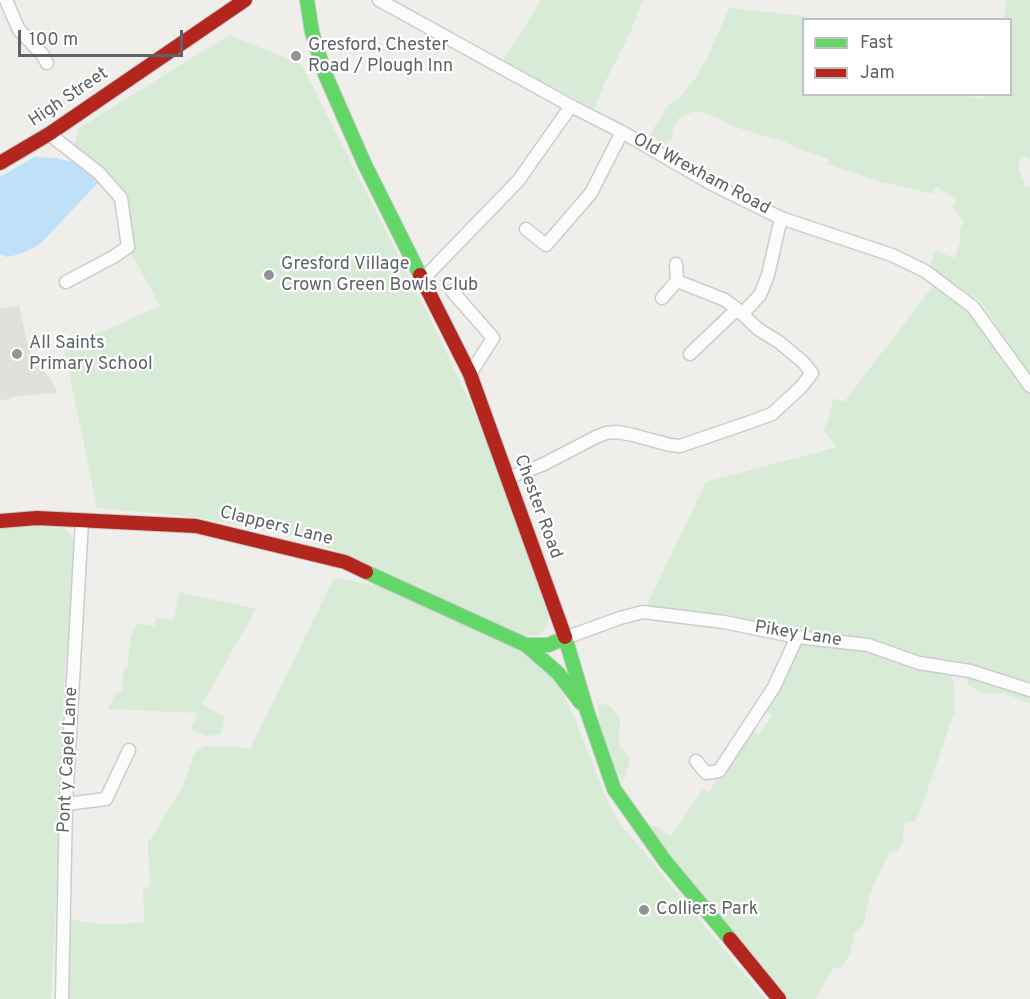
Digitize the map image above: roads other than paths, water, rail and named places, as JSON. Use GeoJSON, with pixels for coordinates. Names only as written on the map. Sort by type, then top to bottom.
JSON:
{"type":"FeatureCollection","features":[{"type":"Feature","properties":{"kind":"main road","name":"High Street"},"geometry":{"type":"LineString","coordinates":[[0,163],[49,134],[245,0]]}},
{"type":"Feature","properties":{"kind":"main road","name":"Chester Road"},"geometry":{"type":"LineString","coordinates":[[307,0],[312,32],[325,74],[365,165],[470,374],[565,638],[614,789],[665,861],[779,999]]}},
{"type":"Feature","properties":{"kind":"main road","name":"Clappers Lane"},"geometry":{"type":"LineString","coordinates":[[0,521],[37,518],[196,526],[345,562],[526,645],[558,673],[587,711]]}},
{"type":"Feature","properties":{"kind":"main road"},"geometry":{"type":"LineString","coordinates":[[526,645],[548,645],[565,638]]}},
{"type":"Feature","properties":{"kind":"street"},"geometry":{"type":"LineString","coordinates":[[6,0],[19,30],[42,54],[46,63]]}},
{"type":"Feature","properties":{"kind":"street","name":"Old Wrexham Road"},"geometry":{"type":"LineString","coordinates":[[379,0],[622,132],[712,184],[782,218],[892,255],[925,271],[974,307],[1030,386]]}},
{"type":"Feature","properties":{"kind":"street"},"geometry":{"type":"LineString","coordinates":[[422,280],[518,181],[571,106]]}},
{"type":"Feature","properties":{"kind":"street"},"geometry":{"type":"LineString","coordinates":[[526,229],[546,245],[591,193],[622,132]]}},
{"type":"Feature","properties":{"kind":"street"},"geometry":{"type":"LineString","coordinates":[[49,134],[99,173],[121,198],[128,246],[113,257],[66,282]]}},
{"type":"Feature","properties":{"kind":"street"},"geometry":{"type":"LineString","coordinates":[[690,354],[760,295],[768,275],[782,218]]}},
{"type":"Feature","properties":{"kind":"street"},"geometry":{"type":"LineString","coordinates":[[662,297],[677,281],[676,264]]}},
{"type":"Feature","properties":{"kind":"street"},"geometry":{"type":"LineString","coordinates":[[507,478],[542,465],[606,433],[617,432],[680,446],[753,421],[772,414],[801,387],[812,373],[803,362],[725,300],[677,281]]}},
{"type":"Feature","properties":{"kind":"street"},"geometry":{"type":"LineString","coordinates":[[452,291],[493,338],[470,374]]}},
{"type":"Feature","properties":{"kind":"street","name":"Pont y Capel Lane"},"geometry":{"type":"LineString","coordinates":[[62,999],[66,804],[82,521]]}},
{"type":"Feature","properties":{"kind":"street","name":"Pikey Lane"},"geometry":{"type":"LineString","coordinates":[[565,638],[643,612],[724,622],[797,637],[867,645],[919,663],[970,671],[1030,690]]}},
{"type":"Feature","properties":{"kind":"street"},"geometry":{"type":"LineString","coordinates":[[696,761],[706,774],[719,771],[774,687],[797,637]]}},
{"type":"Feature","properties":{"kind":"street"},"geometry":{"type":"LineString","coordinates":[[66,804],[106,799],[129,750]]}},
{"type":"Feature","properties":{"kind":"water"},"geometry":{"type":"Polygon","coordinates":[[[34,157],[73,162],[99,182],[39,245],[7,257],[0,254],[0,177],[34,157]]]}},
{"type":"Feature","properties":{"kind":"place","name":"Gresford, Chester Road / Plough Inn"},"geometry":{"type":"Point","coordinates":[296,56]}},
{"type":"Feature","properties":{"kind":"place","name":"Gresford Village Crown Green Bowls Club"},"geometry":{"type":"Point","coordinates":[269,275]}},
{"type":"Feature","properties":{"kind":"place","name":"All Saints Primary School"},"geometry":{"type":"Point","coordinates":[17,354]}},
{"type":"Feature","properties":{"kind":"place","name":"Colliers Park"},"geometry":{"type":"Point","coordinates":[644,910]}}]}
